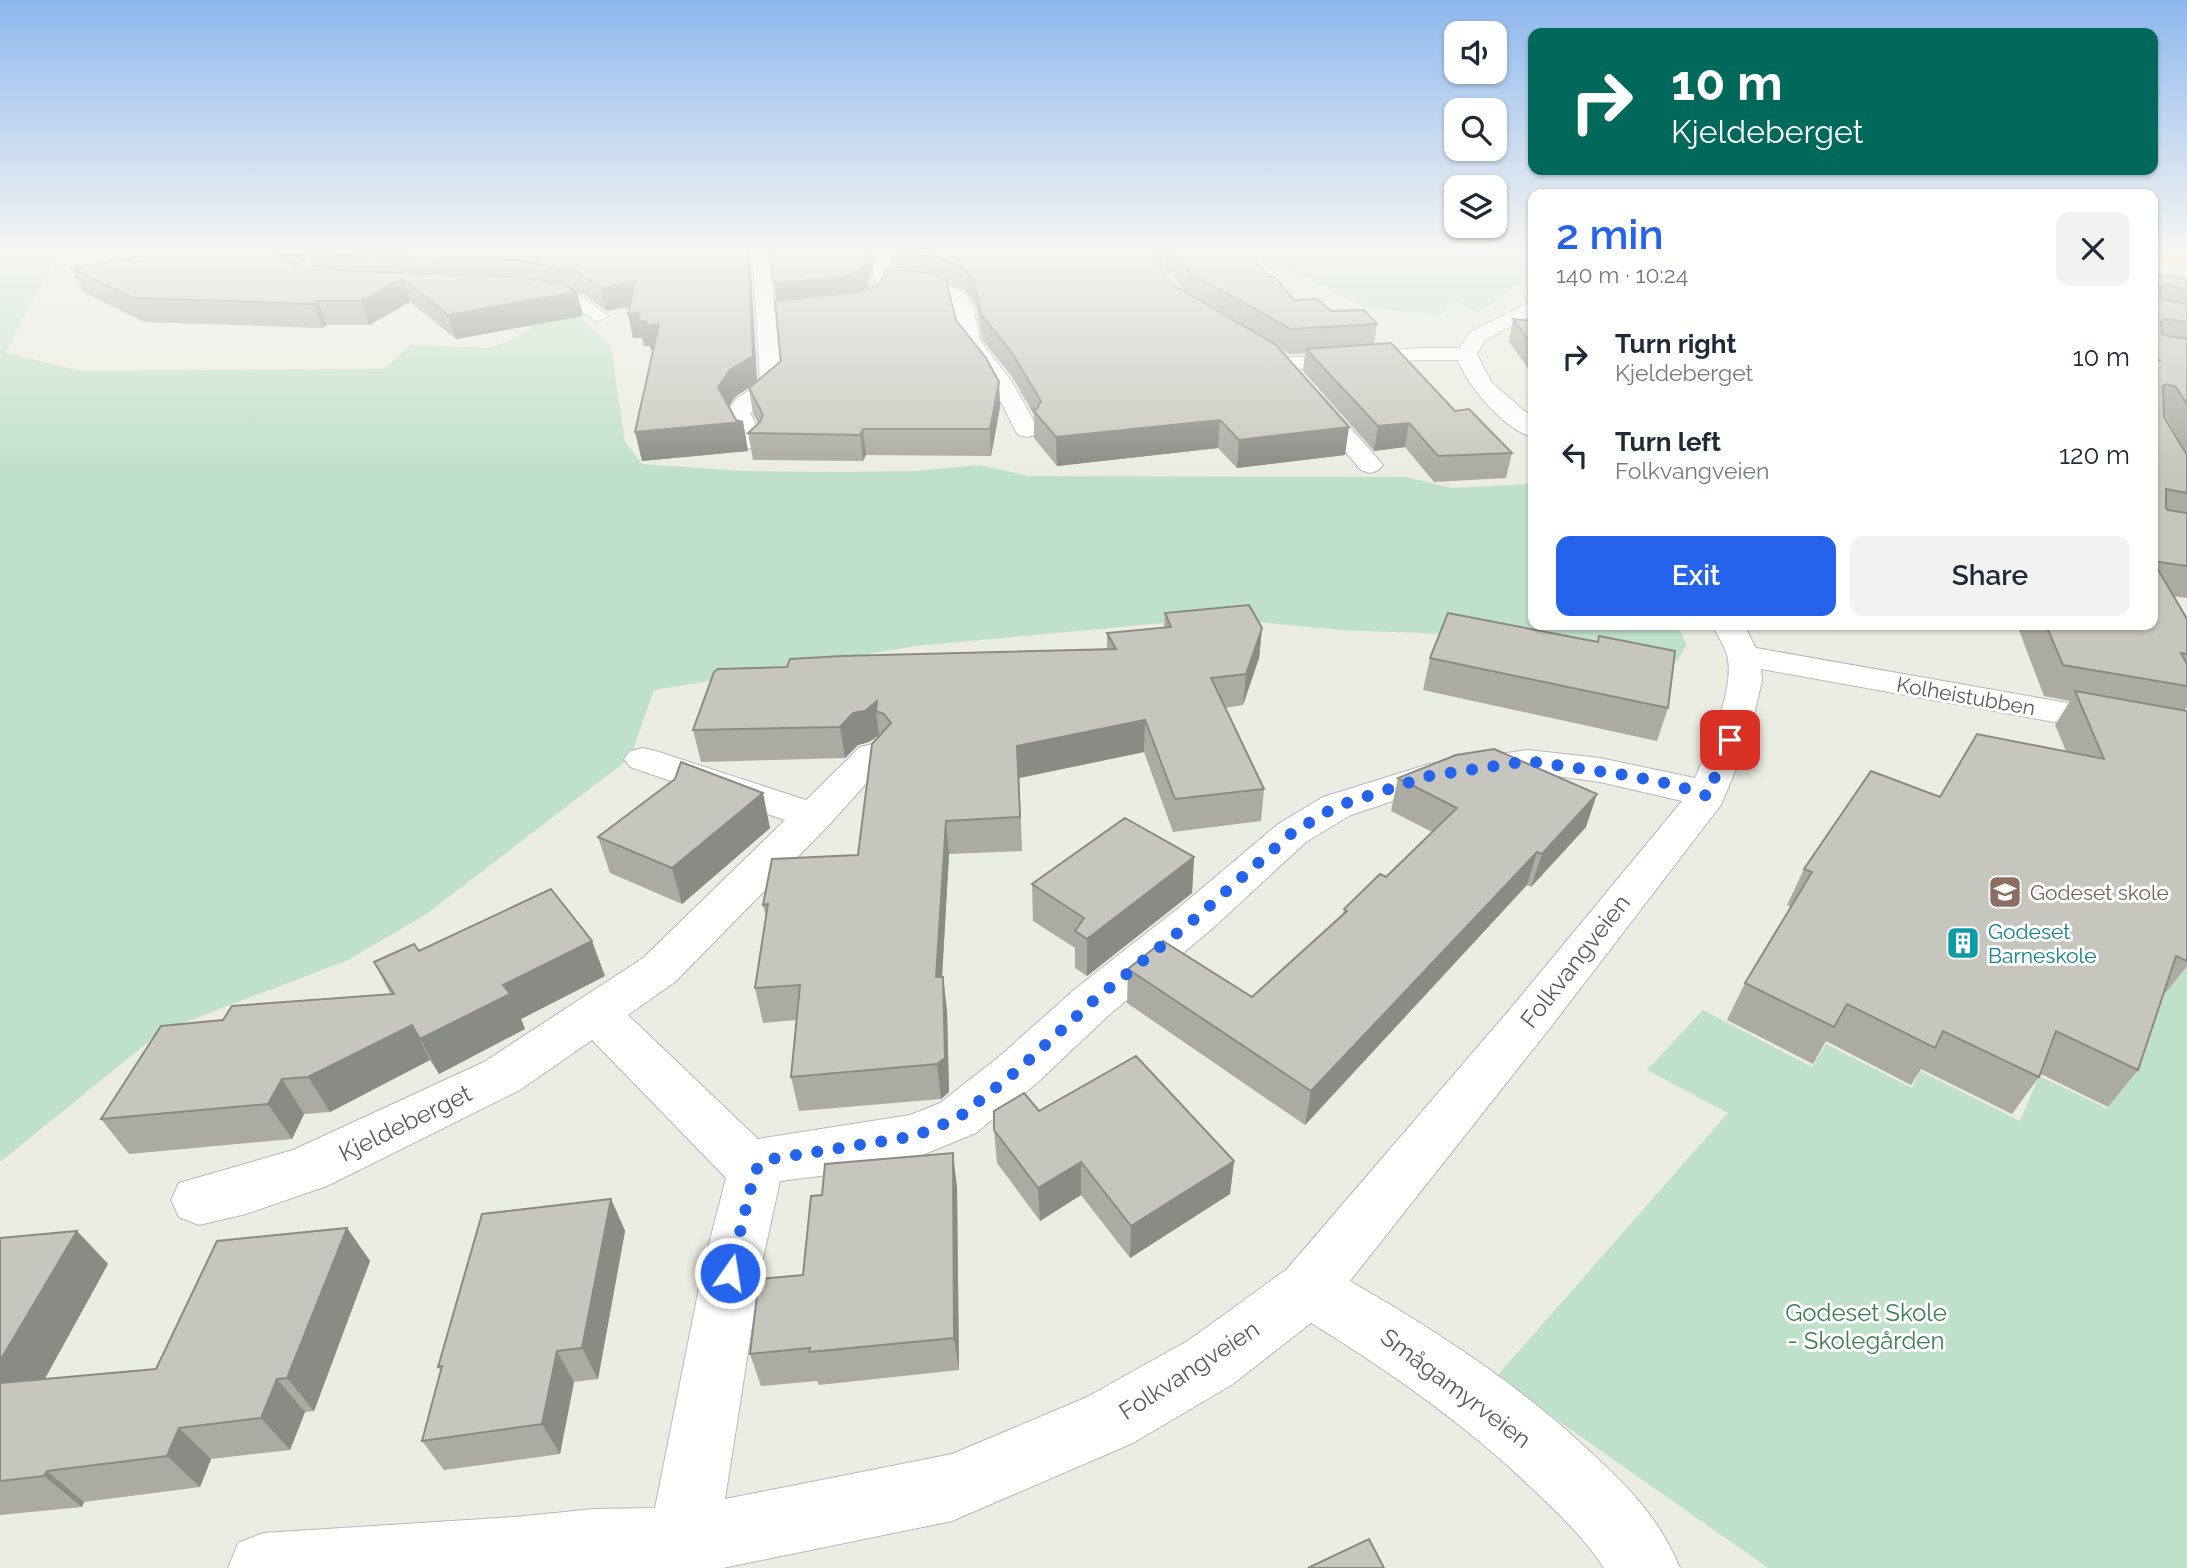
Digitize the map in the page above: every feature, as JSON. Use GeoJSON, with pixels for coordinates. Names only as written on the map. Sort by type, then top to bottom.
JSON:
{"type":"FeatureCollection","features":[{"type":"Feature","properties":{"kind":"street"},"geometry":{"type":"LineString","coordinates":[[753,442],[738,413],[744,404],[771,386],[767,325]]}},
{"type":"Feature","properties":{"kind":"street"},"geometry":{"type":"LineString","coordinates":[[967,325],[970,341],[1000,380],[1027,430]]}},
{"type":"Feature","properties":{"kind":"street"},"geometry":{"type":"LineString","coordinates":[[1499,325],[1477,336],[1466,354],[1471,373],[1483,388],[1528,426]]}},
{"type":"Feature","properties":{"kind":"street"},"geometry":{"type":"LineString","coordinates":[[1370,465],[1275,358],[1466,354]]}},
{"type":"Feature","properties":{"kind":"street","name":"Kolheistubben"},"geometry":{"type":"LineString","coordinates":[[1736,640],[2187,735]]}},
{"type":"Feature","properties":{"kind":"street","name":"Folkvangveien"},"geometry":{"type":"LineString","coordinates":[[263,1568],[594,1545],[681,1542],[952,1487],[1110,1420],[1211,1362],[1308,1289],[1533,1015],[1707,796],[1730,740],[1745,681],[1736,640]]}},
{"type":"Feature","properties":{"kind":"street","name":"Kjeldeberget"},"geometry":{"type":"LineString","coordinates":[[199,1200],[246,1190],[308,1169],[502,1076],[659,970],[873,755]]}},
{"type":"Feature","properties":{"kind":"street"},"geometry":{"type":"LineString","coordinates":[[643,759],[815,816]]}},
{"type":"Feature","properties":{"kind":"street"},"geometry":{"type":"LineString","coordinates":[[681,1542],[712,1389],[730,1273],[755,1171],[765,1160],[915,1136],[958,1118],[1019,1069],[1092,1002],[1197,917],[1292,833],[1337,806],[1429,776],[1528,761],[1625,775],[1676,785],[1707,796]]}},
{"type":"Feature","properties":{"kind":"street"},"geometry":{"type":"LineString","coordinates":[[596,1013],[755,1171]]}},
{"type":"Feature","properties":{"kind":"street","name":"Smågamyrveien"},"geometry":{"type":"LineString","coordinates":[[1308,1289],[1388,1336],[1513,1425],[1610,1516],[1645,1568]]}},
{"type":"Feature","properties":{"kind":"green space"},"geometry":{"type":"Polygon","coordinates":[[[0,325],[20,325],[6,353],[82,371],[384,369],[411,345],[489,348],[517,338],[533,325],[588,325],[611,346],[625,442],[642,464],[743,471],[835,472],[915,471],[979,465],[1029,476],[1407,477],[1452,488],[1528,484],[1528,630],[1680,630],[1687,645],[1676,662],[1555,638],[1340,630],[1217,618],[916,646],[654,690],[630,758],[425,915],[348,960],[162,1031],[0,1162],[0,325]]]}},
{"type":"Feature","properties":{"kind":"green space","name":"Godeset Skole - Skolegården"},"geometry":{"type":"Polygon","coordinates":[[[2187,911],[2187,1568],[1768,1568],[1496,1377],[1728,1113],[1647,1070],[1703,1010],[1812,1067],[1826,1044],[1912,1088],[1920,1071],[2020,1121],[2039,1076],[2108,1109],[2128,1052],[2187,911]]]}},
{"type":"Feature","properties":{"kind":"building"},"geometry":{"type":"Polygon","coordinates":[[[659,325],[752,325],[753,356],[730,370],[718,387],[736,420],[743,422],[635,432],[659,325]]]}},
{"type":"Feature","properties":{"kind":"building"},"geometry":{"type":"Polygon","coordinates":[[[777,325],[960,325],[986,358],[999,382],[990,429],[863,429],[860,435],[748,433],[760,422],[763,415],[749,388],[781,361],[777,325]]]}},
{"type":"Feature","properties":{"kind":"building"},"geometry":{"type":"Polygon","coordinates":[[[990,325],[1242,325],[1276,345],[1349,427],[1239,440],[1220,420],[1056,437],[1033,410],[1037,409],[1041,401],[1012,353],[990,325]]]}},
{"type":"Feature","properties":{"kind":"building"},"geometry":{"type":"Polygon","coordinates":[[[1284,325],[1357,325],[1291,329],[1284,325]]]}},
{"type":"Feature","properties":{"kind":"building"},"geometry":{"type":"Polygon","coordinates":[[[1518,325],[1528,325],[1528,338],[1518,325]]]}},
{"type":"Feature","properties":{"kind":"building"},"geometry":{"type":"Polygon","coordinates":[[[2158,325],[2161,325],[2162,335],[2187,339],[2187,404],[2176,387],[2166,384],[2163,386],[2164,417],[2187,455],[2187,493],[2166,489],[2166,508],[2187,513],[2187,566],[2158,562],[2158,325]]]}},
{"type":"Feature","properties":{"kind":"building"},"geometry":{"type":"Polygon","coordinates":[[[1391,343],[1455,411],[1469,409],[1512,453],[1438,456],[1409,423],[1378,426],[1306,349],[1391,343]]]}},
{"type":"Feature","properties":{"kind":"building"},"geometry":{"type":"Polygon","coordinates":[[[2158,570],[2187,619],[2187,654],[2181,653],[2187,664],[2187,686],[2063,665],[2048,630],[2158,630],[2158,570]]]}},
{"type":"Feature","properties":{"kind":"building"},"geometry":{"type":"Polygon","coordinates":[[[1249,605],[1262,628],[1246,674],[1211,678],[1264,789],[1175,799],[1145,720],[1017,746],[1020,817],[946,821],[936,977],[943,977],[945,1058],[937,1064],[791,1077],[800,985],[755,988],[768,904],[763,905],[772,859],[858,855],[872,744],[891,723],[884,714],[876,711],[877,701],[865,711],[853,713],[840,727],[693,730],[714,672],[718,669],[787,667],[790,659],[842,656],[1116,649],[1107,633],[1171,627],[1165,613],[1249,605]]]}},
{"type":"Feature","properties":{"kind":"building"},"geometry":{"type":"Polygon","coordinates":[[[1448,613],[1598,642],[1599,636],[1675,651],[1668,708],[1430,658],[1448,613]]]}},
{"type":"Feature","properties":{"kind":"building","name":"Godeset Barneskole"},"geometry":{"type":"Polygon","coordinates":[[[2075,691],[2187,711],[2187,961],[2176,956],[2138,1070],[2056,1031],[2039,1077],[1943,1031],[1935,1048],[1847,1004],[1834,1027],[1745,983],[1812,872],[1804,869],[1871,771],[1940,797],[1977,734],[2104,759],[2075,691]]]}},
{"type":"Feature","properties":{"kind":"building"},"geometry":{"type":"Polygon","coordinates":[[[1494,749],[1597,794],[1542,854],[1537,852],[1311,1091],[1128,969],[1163,941],[1252,997],[1347,911],[1344,909],[1380,874],[1386,877],[1457,808],[1398,778],[1456,755],[1494,749]]]}},
{"type":"Feature","properties":{"kind":"building"},"geometry":{"type":"Polygon","coordinates":[[[681,762],[763,793],[672,868],[598,837],[675,779],[681,762]]]}},
{"type":"Feature","properties":{"kind":"building"},"geometry":{"type":"Polygon","coordinates":[[[1125,818],[1194,857],[1087,939],[1075,931],[1084,918],[1032,884],[1125,818]]]}},
{"type":"Feature","properties":{"kind":"building"},"geometry":{"type":"Polygon","coordinates":[[[551,889],[592,941],[503,985],[510,994],[420,1039],[412,1025],[308,1077],[282,1079],[268,1104],[101,1119],[161,1026],[223,1020],[232,1006],[394,994],[374,962],[414,944],[419,951],[551,889]]]}},
{"type":"Feature","properties":{"kind":"building"},"geometry":{"type":"Polygon","coordinates":[[[1136,1056],[1234,1161],[1131,1226],[1081,1162],[1038,1188],[994,1130],[994,1111],[1024,1093],[1039,1111],[1136,1056]]]}},
{"type":"Feature","properties":{"kind":"building"},"geometry":{"type":"Polygon","coordinates":[[[953,1153],[954,1338],[809,1352],[810,1348],[750,1354],[759,1279],[803,1275],[811,1196],[822,1195],[825,1164],[953,1153]]]}},
{"type":"Feature","properties":{"kind":"building"},"geometry":{"type":"Polygon","coordinates":[[[611,1199],[582,1348],[557,1351],[542,1424],[422,1441],[442,1366],[438,1367],[482,1214],[611,1199]]]}},
{"type":"Feature","properties":{"kind":"building"},"geometry":{"type":"Polygon","coordinates":[[[347,1228],[287,1378],[277,1379],[261,1418],[179,1428],[167,1456],[47,1471],[44,1476],[0,1481],[0,1383],[156,1369],[217,1241],[347,1228]]]}},
{"type":"Feature","properties":{"kind":"building"},"geometry":{"type":"Polygon","coordinates":[[[77,1231],[0,1361],[0,1238],[77,1231]]]}},
{"type":"Feature","properties":{"kind":"building"},"geometry":{"type":"Polygon","coordinates":[[[1369,1539],[1384,1568],[1308,1568],[1369,1539]]]}},
{"type":"Feature","properties":{"kind":"place","name":"Godeset skole"},"geometry":{"type":"Point","coordinates":[2005,892]}},
{"type":"Feature","properties":{"kind":"place","name":"Godeset Barneskole"},"geometry":{"type":"Point","coordinates":[1963,943]}},
{"type":"Feature","properties":{"kind":"route"},"geometry":{"type":"LineString","coordinates":[[730,1273],[755,1171],[765,1160],[835,1151],[915,1136],[958,1118],[1019,1069],[1092,1002],[1197,917],[1292,833],[1337,806],[1429,776],[1528,761],[1600,770],[1676,785],[1707,796],[1730,740]]}}]}
